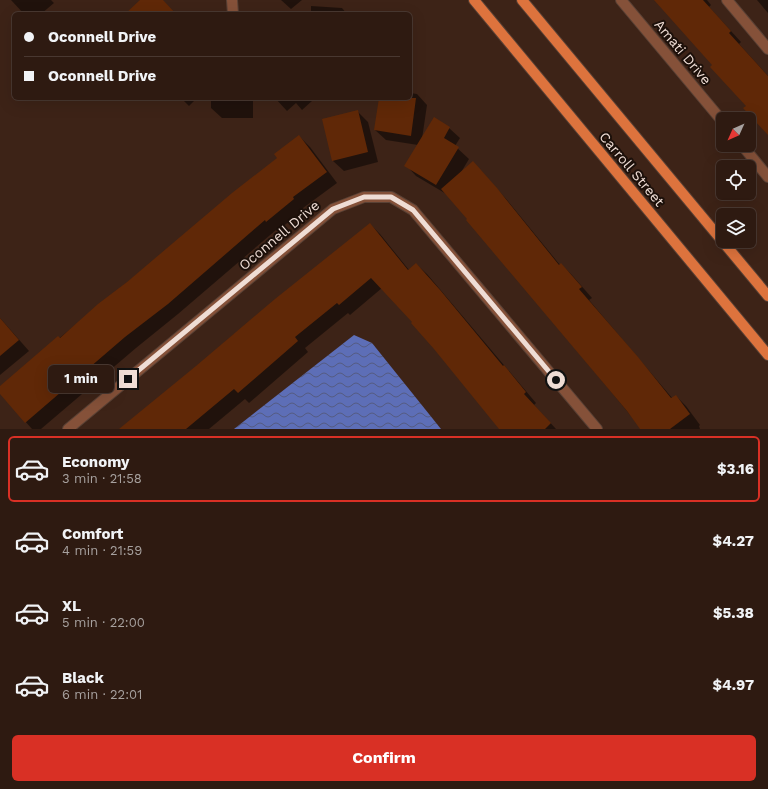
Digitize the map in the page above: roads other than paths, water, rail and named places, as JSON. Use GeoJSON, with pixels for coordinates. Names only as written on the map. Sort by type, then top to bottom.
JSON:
{"type":"FeatureCollection","features":[{"type":"Feature","properties":{"kind":"main road","name":"Carroll Street"},"geometry":{"type":"LineString","coordinates":[[474,0],[768,355]]}},
{"type":"Feature","properties":{"kind":"main road","name":"Carroll Street"},"geometry":{"type":"LineString","coordinates":[[522,0],[768,296]]}},
{"type":"Feature","properties":{"kind":"street"},"geometry":{"type":"LineString","coordinates":[[232,0],[233,12]]}},
{"type":"Feature","properties":{"kind":"street","name":"Amati Drive"},"geometry":{"type":"LineString","coordinates":[[621,0],[716,114]]}},
{"type":"Feature","properties":{"kind":"street"},"geometry":{"type":"LineString","coordinates":[[727,0],[768,50]]}},
{"type":"Feature","properties":{"kind":"street"},"geometry":{"type":"LineString","coordinates":[[748,152],[768,177]]}},
{"type":"Feature","properties":{"kind":"street","name":"Oconnell Drive"},"geometry":{"type":"LineString","coordinates":[[68,429],[333,209],[364,197],[391,197],[413,210],[597,429]]}},
{"type":"Feature","properties":{"kind":"water"},"geometry":{"type":"Polygon","coordinates":[[[354,335],[372,343],[441,429],[234,429],[354,335]]]}}]}
